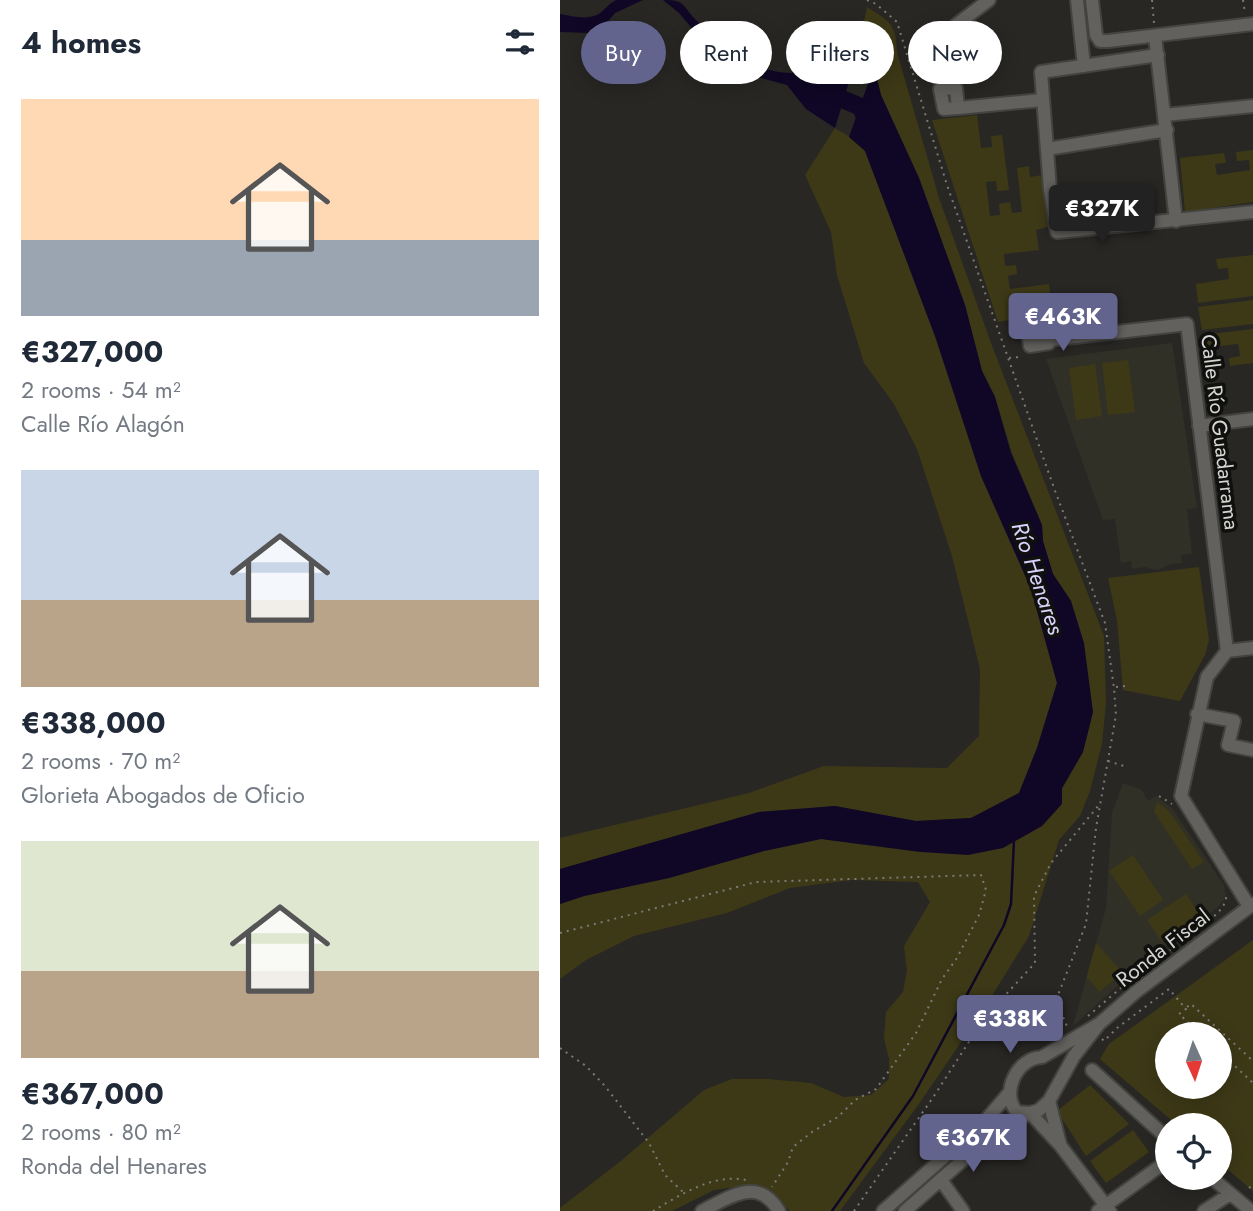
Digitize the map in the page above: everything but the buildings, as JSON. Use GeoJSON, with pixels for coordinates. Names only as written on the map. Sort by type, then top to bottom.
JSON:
{"type":"FeatureCollection","features":[{"type":"Feature","properties":{"kind":"street"},"geometry":{"type":"LineString","coordinates":[[962,21],[989,0]]}},
{"type":"Feature","properties":{"kind":"street"},"geometry":{"type":"LineString","coordinates":[[1077,0],[1084,66]]}},
{"type":"Feature","properties":{"kind":"street"},"geometry":{"type":"LineString","coordinates":[[1092,0],[1096,35],[1100,41],[1250,25]]}},
{"type":"Feature","properties":{"kind":"street"},"geometry":{"type":"LineString","coordinates":[[1155,36],[1176,221]]}},
{"type":"Feature","properties":{"kind":"street"},"geometry":{"type":"LineString","coordinates":[[1158,55],[1041,72],[1057,232],[1253,212]]}},
{"type":"Feature","properties":{"kind":"street"},"geometry":{"type":"LineString","coordinates":[[958,108],[1042,100]]}},
{"type":"Feature","properties":{"kind":"street"},"geometry":{"type":"LineString","coordinates":[[1165,115],[1253,106]]}},
{"type":"Feature","properties":{"kind":"street"},"geometry":{"type":"LineString","coordinates":[[1047,149],[1167,130]]}},
{"type":"Feature","properties":{"kind":"street","name":"Calle Río Guadarrama"},"geometry":{"type":"LineString","coordinates":[[1049,340],[1187,324],[1227,651]]}},
{"type":"Feature","properties":{"kind":"street"},"geometry":{"type":"LineString","coordinates":[[1199,426],[1253,419]]}},
{"type":"Feature","properties":{"kind":"street"},"geometry":{"type":"LineString","coordinates":[[1251,905],[1181,796],[1207,677],[1227,651],[1253,649]]}},
{"type":"Feature","properties":{"kind":"street"},"geometry":{"type":"LineString","coordinates":[[1197,714],[1234,721],[1228,745],[1253,750]]}},
{"type":"Feature","properties":{"kind":"street","name":"Ronda Fiscal"},"geometry":{"type":"LineString","coordinates":[[1042,1057],[1095,1027],[1137,991],[1251,905]]}},
{"type":"Feature","properties":{"kind":"street","name":"Ronda Fiscal"},"geometry":{"type":"LineString","coordinates":[[1059,1081],[1095,1027]]}},
{"type":"Feature","properties":{"kind":"street"},"geometry":{"type":"LineString","coordinates":[[883,1211],[985,1121],[1009,1093],[1025,1062],[1042,1057],[1053,1064],[1059,1081],[1049,1101],[1039,1110],[997,1130],[905,1211]]}},
{"type":"Feature","properties":{"kind":"street"},"geometry":{"type":"LineString","coordinates":[[1092,1070],[1155,1127]]}},
{"type":"Feature","properties":{"kind":"street"},"geometry":{"type":"LineString","coordinates":[[1009,1093],[1010,1104],[1017,1112],[1028,1114],[1060,1145],[1105,1209],[1155,1170]]}},
{"type":"Feature","properties":{"kind":"street"},"geometry":{"type":"LineString","coordinates":[[1049,1101],[1060,1145]]}},
{"type":"Feature","properties":{"kind":"street"},"geometry":{"type":"LineString","coordinates":[[941,1180],[963,1211]]}},
{"type":"Feature","properties":{"kind":"street"},"geometry":{"type":"LineString","coordinates":[[1226,1190],[1251,1211]]}},
{"type":"Feature","properties":{"kind":"street"},"geometry":{"type":"LineString","coordinates":[[702,1211],[739,1193],[750,1191],[761,1193],[772,1200],[779,1211]]}},
{"type":"Feature","properties":{"kind":"street"},"geometry":{"type":"LineString","coordinates":[[1204,1211],[1230,1194]]}},
{"type":"Feature","properties":{"kind":"path"},"geometry":{"type":"LineString","coordinates":[[867,0],[875,2],[897,22],[947,185],[1105,624],[1116,715],[1099,804],[1086,924],[1056,1000],[1065,1028],[1071,1031]]}},
{"type":"Feature","properties":{"kind":"path"},"geometry":{"type":"LineString","coordinates":[[1152,0],[1155,36]]}},
{"type":"Feature","properties":{"kind":"path"},"geometry":{"type":"LineString","coordinates":[[1243,0],[1250,25]]}},
{"type":"Feature","properties":{"kind":"path"},"geometry":{"type":"LineString","coordinates":[[1009,358],[1020,357]]}},
{"type":"Feature","properties":{"kind":"path"},"geometry":{"type":"LineString","coordinates":[[1114,688],[1126,686]]}},
{"type":"Feature","properties":{"kind":"path"},"geometry":{"type":"LineString","coordinates":[[1107,761],[1124,766]]}},
{"type":"Feature","properties":{"kind":"path"},"geometry":{"type":"LineString","coordinates":[[1159,796],[1177,810]]}},
{"type":"Feature","properties":{"kind":"path"},"geometry":{"type":"LineString","coordinates":[[854,1211],[985,1017],[1035,963],[1034,896],[1051,863],[1099,804]]}},
{"type":"Feature","properties":{"kind":"path"},"geometry":{"type":"LineString","coordinates":[[560,933],[756,882],[981,875],[986,890],[969,938],[942,979],[916,1033],[902,1053],[876,1089],[855,1100],[838,1117],[793,1147],[788,1162],[772,1187],[762,1184]]}},
{"type":"Feature","properties":{"kind":"path"},"geometry":{"type":"LineString","coordinates":[[1186,1009],[1169,989],[1104,1041],[1095,1027],[1084,1020],[1218,913],[1225,904],[1227,888]]}},
{"type":"Feature","properties":{"kind":"path"},"geometry":{"type":"LineString","coordinates":[[1188,1022],[1179,1014],[1191,1004],[1253,1061]]}},
{"type":"Feature","properties":{"kind":"path"},"geometry":{"type":"LineString","coordinates":[[560,1048],[586,1066],[605,1086],[649,1143],[665,1175],[685,1194]]}},
{"type":"Feature","properties":{"kind":"path"},"geometry":{"type":"LineString","coordinates":[[1232,1063],[1253,1083]]}},
{"type":"Feature","properties":{"kind":"path"},"geometry":{"type":"LineString","coordinates":[[653,1211],[707,1183],[735,1178],[753,1182]]}},
{"type":"Feature","properties":{"kind":"path"},"geometry":{"type":"LineString","coordinates":[[1250,1188],[1253,1185]]}},
{"type":"Feature","properties":{"kind":"shaded area"},"geometry":{"type":"Polygon","coordinates":[[[867,7],[887,21],[864,21],[867,7]]]}},
{"type":"Feature","properties":{"kind":"shaded area"},"geometry":{"type":"Polygon","coordinates":[[[894,32],[897,52],[939,198],[991,343],[1104,636],[1106,702],[1102,744],[1090,791],[1080,816],[1059,840],[1029,936],[921,1101],[840,1211],[790,1211],[771,1194],[750,1185],[714,1190],[672,1211],[560,1211],[560,1208],[622,1160],[704,1090],[732,1079],[811,1083],[844,1097],[871,1095],[889,1079],[889,1059],[884,1038],[886,1012],[903,992],[907,971],[904,946],[930,902],[918,882],[851,880],[790,888],[727,913],[634,936],[586,960],[560,979],[560,904],[584,896],[669,878],[764,851],[821,839],[921,852],[1062,789],[1083,752],[1093,712],[1071,601],[1053,574],[1043,541],[1042,525],[1012,453],[995,397],[982,371],[965,305],[919,178],[878,84],[894,84],[894,32]]]}},
{"type":"Feature","properties":{"kind":"shaded area"},"geometry":{"type":"Polygon","coordinates":[[[977,115],[981,148],[992,147],[991,136],[1002,135],[1009,190],[997,191],[996,181],[986,182],[990,216],[1000,215],[999,204],[1010,202],[1012,213],[1022,212],[1017,168],[1029,166],[1030,177],[1042,175],[1051,226],[1036,230],[1039,250],[1004,254],[1005,266],[1016,265],[1017,274],[1008,276],[1010,289],[1049,284],[1050,293],[1039,294],[1042,307],[1086,303],[1087,313],[1078,315],[1076,337],[1056,339],[1051,318],[1045,314],[998,322],[932,120],[977,115]]]}},
{"type":"Feature","properties":{"kind":"shaded area"},"geometry":{"type":"Polygon","coordinates":[[[835,128],[858,142],[865,151],[935,336],[981,476],[1031,589],[1057,683],[1037,748],[1019,793],[971,818],[916,821],[835,806],[759,812],[560,869],[560,838],[749,793],[824,766],[947,768],[979,736],[980,669],[952,556],[917,449],[894,404],[864,363],[837,275],[831,232],[805,175],[835,128]]]}},
{"type":"Feature","properties":{"kind":"shaded area"},"geometry":{"type":"Polygon","coordinates":[[[1253,150],[1253,202],[1185,212],[1180,158],[1224,153],[1226,163],[1215,164],[1217,175],[1250,170],[1249,160],[1237,161],[1236,152],[1253,150]]]}},
{"type":"Feature","properties":{"kind":"shaded area"},"geometry":{"type":"Polygon","coordinates":[[[1253,255],[1253,296],[1198,303],[1196,284],[1229,279],[1228,268],[1218,269],[1216,259],[1253,255]]]}},
{"type":"Feature","properties":{"kind":"shaded area"},"geometry":{"type":"Polygon","coordinates":[[[1253,300],[1253,324],[1202,330],[1198,307],[1253,300]]]}},
{"type":"Feature","properties":{"kind":"shaded area"},"geometry":{"type":"Polygon","coordinates":[[[1253,329],[1253,363],[1230,366],[1229,358],[1240,356],[1238,344],[1203,348],[1202,335],[1253,329]]]}},
{"type":"Feature","properties":{"kind":"shaded area"},"geometry":{"type":"Polygon","coordinates":[[[1172,343],[1197,508],[1187,509],[1192,554],[1181,555],[1182,563],[1170,564],[1158,570],[1145,567],[1132,569],[1131,561],[1121,563],[1115,519],[1103,520],[1046,359],[1172,343]]]}},
{"type":"Feature","properties":{"kind":"shaded area"},"geometry":{"type":"Polygon","coordinates":[[[1128,360],[1135,412],[1108,415],[1102,363],[1128,360]]]}},
{"type":"Feature","properties":{"kind":"shaded area"},"geometry":{"type":"Polygon","coordinates":[[[1095,364],[1102,416],[1076,420],[1069,368],[1095,364]]]}},
{"type":"Feature","properties":{"kind":"shaded area"},"geometry":{"type":"Polygon","coordinates":[[[1199,567],[1209,640],[1205,655],[1180,701],[1123,690],[1117,620],[1108,578],[1199,567]]]}},
{"type":"Feature","properties":{"kind":"shaded area"},"geometry":{"type":"Polygon","coordinates":[[[1123,783],[1142,790],[1148,801],[1156,796],[1172,808],[1224,885],[1226,897],[1194,926],[1149,957],[1073,1026],[1106,908],[1112,813],[1123,783]]]}},
{"type":"Feature","properties":{"kind":"shaded area"},"geometry":{"type":"Polygon","coordinates":[[[1157,802],[1169,811],[1204,862],[1192,869],[1154,812],[1157,802]]]}},
{"type":"Feature","properties":{"kind":"shaded area"},"geometry":{"type":"Polygon","coordinates":[[[1133,855],[1163,900],[1140,916],[1109,871],[1133,855]]]}},
{"type":"Feature","properties":{"kind":"shaded area"},"geometry":{"type":"Polygon","coordinates":[[[1186,894],[1201,917],[1162,942],[1147,920],[1186,894]]]}},
{"type":"Feature","properties":{"kind":"shaded area"},"geometry":{"type":"Polygon","coordinates":[[[1253,940],[1253,1191],[1232,1173],[1232,1113],[1163,1113],[1100,1059],[1109,1044],[1253,940]]]}},
{"type":"Feature","properties":{"kind":"shaded area"},"geometry":{"type":"Polygon","coordinates":[[[1096,943],[1123,973],[1099,992],[1090,980],[1086,979],[1096,943]]]}},
{"type":"Feature","properties":{"kind":"shaded area"},"geometry":{"type":"Polygon","coordinates":[[[1090,1085],[1129,1124],[1086,1156],[1057,1111],[1090,1085]]]}},
{"type":"Feature","properties":{"kind":"shaded area"},"geometry":{"type":"Polygon","coordinates":[[[1133,1130],[1149,1152],[1106,1183],[1090,1161],[1133,1130]]]}},
{"type":"Feature","properties":{"kind":"water"},"geometry":{"type":"Polygon","coordinates":[[[616,0],[643,0],[615,13],[608,21],[581,21],[581,33],[560,32],[560,14],[593,16],[616,0]]]}},
{"type":"Feature","properties":{"kind":"water"},"geometry":{"type":"Polygon","coordinates":[[[663,0],[681,3],[697,21],[686,21],[663,0]]]}},
{"type":"Feature","properties":{"kind":"water"},"geometry":{"type":"Polygon","coordinates":[[[772,70],[786,73],[786,84],[848,84],[835,128],[806,109],[787,85],[772,81],[772,70]]]}},
{"type":"Feature","properties":{"kind":"water"},"geometry":{"type":"Polygon","coordinates":[[[868,84],[878,84],[919,178],[965,305],[982,371],[995,397],[1011,453],[1042,525],[1043,541],[1053,574],[1071,601],[1084,643],[1093,712],[1083,752],[1062,788],[1062,804],[1042,826],[1003,848],[968,855],[921,852],[821,839],[764,851],[669,878],[584,896],[560,904],[560,869],[759,812],[835,806],[916,821],[971,818],[1019,793],[1037,748],[1057,683],[1031,589],[981,476],[935,336],[865,151],[849,137],[868,84]]]}},
{"type":"Feature","properties":{"kind":"waterway","name":"Río Henares"},"geometry":{"type":"LineString","coordinates":[[823,91],[861,107],[869,127]]}},
{"type":"Feature","properties":{"kind":"waterway"},"geometry":{"type":"LineString","coordinates":[[832,1211],[913,1096],[1004,925],[1011,904],[1014,840]]}}]}
